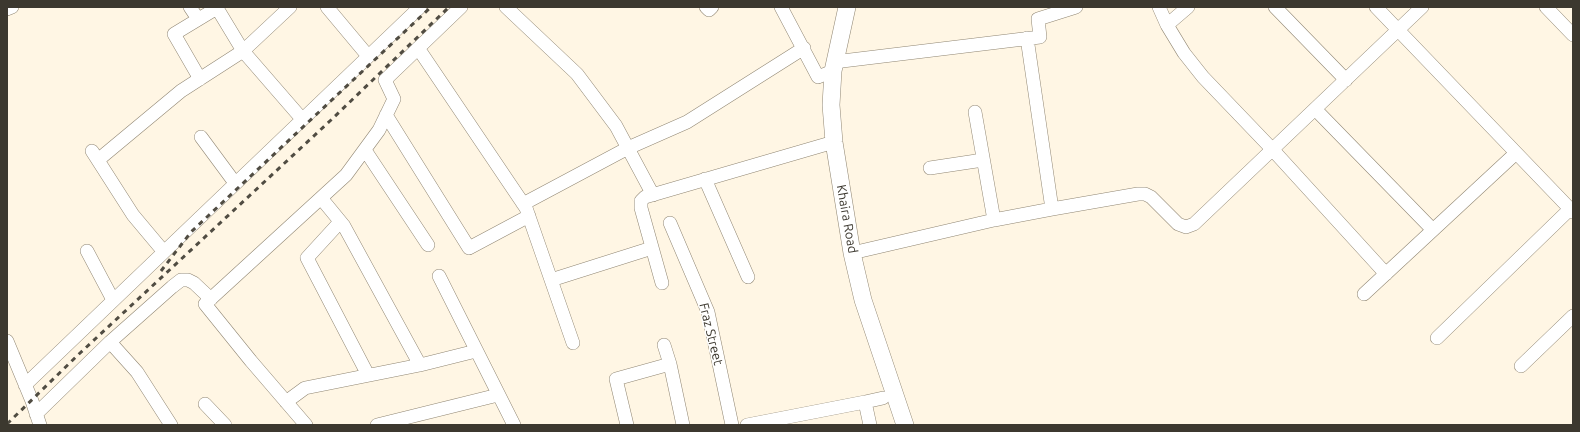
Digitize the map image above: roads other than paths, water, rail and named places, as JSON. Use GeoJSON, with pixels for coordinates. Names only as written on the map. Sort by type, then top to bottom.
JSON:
{"type":"FeatureCollection","features":[{"type":"Feature","properties":{"kind":"street"},"geometry":{"type":"LineString","coordinates":[[7,9],[12,7]]}},
{"type":"Feature","properties":{"kind":"street"},"geometry":{"type":"LineString","coordinates":[[190,7],[198,19]]}},
{"type":"Feature","properties":{"kind":"street"},"geometry":{"type":"LineString","coordinates":[[164,252],[133,215],[95,155],[182,90],[244,51],[290,7]]}},
{"type":"Feature","properties":{"kind":"street"},"geometry":{"type":"LineString","coordinates":[[327,7],[368,56]]}},
{"type":"Feature","properties":{"kind":"street"},"geometry":{"type":"LineString","coordinates":[[25,385],[420,7]]}},
{"type":"Feature","properties":{"kind":"street"},"geometry":{"type":"LineString","coordinates":[[306,425],[251,361],[205,304],[346,175],[379,130],[394,100],[385,80],[461,7]]}},
{"type":"Feature","properties":{"kind":"street"},"geometry":{"type":"LineString","coordinates":[[506,7],[577,74],[616,126],[653,195]]}},
{"type":"Feature","properties":{"kind":"street"},"geometry":{"type":"LineString","coordinates":[[706,7],[709,10],[712,7]]}},
{"type":"Feature","properties":{"kind":"street"},"geometry":{"type":"LineString","coordinates":[[781,7],[818,77],[834,66],[1040,37],[1038,13],[1076,7]]}},
{"type":"Feature","properties":{"kind":"street","name":"Khaira Road"},"geometry":{"type":"LineString","coordinates":[[847,7],[834,66],[831,105],[834,142],[852,253],[863,300],[905,425]]}},
{"type":"Feature","properties":{"kind":"street"},"geometry":{"type":"LineString","coordinates":[[1159,7],[1167,25],[1184,53],[1203,77],[1272,149],[1386,274]]}},
{"type":"Feature","properties":{"kind":"street"},"geometry":{"type":"LineString","coordinates":[[1167,25],[1188,7]]}},
{"type":"Feature","properties":{"kind":"street"},"geometry":{"type":"LineString","coordinates":[[1275,7],[1346,80]]}},
{"type":"Feature","properties":{"kind":"street"},"geometry":{"type":"LineString","coordinates":[[1376,7],[1572,210],[1437,338]]}},
{"type":"Feature","properties":{"kind":"street"},"geometry":{"type":"LineString","coordinates":[[852,253],[994,220],[1145,194],[1151,197],[1178,224],[1186,227],[1194,224],[1272,149],[1316,110],[1422,7]]}},
{"type":"Feature","properties":{"kind":"street"},"geometry":{"type":"LineString","coordinates":[[1546,7],[1573,34]]}},
{"type":"Feature","properties":{"kind":"street"},"geometry":{"type":"LineString","coordinates":[[200,79],[174,34],[217,8],[244,51],[302,119]]}},
{"type":"Feature","properties":{"kind":"street"},"geometry":{"type":"LineString","coordinates":[[1027,38],[1052,209]]}},
{"type":"Feature","properties":{"kind":"street"},"geometry":{"type":"LineString","coordinates":[[418,48],[523,204],[529,216],[573,343]]}},
{"type":"Feature","properties":{"kind":"street"},"geometry":{"type":"LineString","coordinates":[[523,204],[628,148],[687,122],[804,48]]}},
{"type":"Feature","properties":{"kind":"street"},"geometry":{"type":"LineString","coordinates":[[1316,110],[1433,230]]}},
{"type":"Feature","properties":{"kind":"street"},"geometry":{"type":"LineString","coordinates":[[975,112],[994,220]]}},
{"type":"Feature","properties":{"kind":"street"},"geometry":{"type":"LineString","coordinates":[[386,115],[469,248],[529,216]]}},
{"type":"Feature","properties":{"kind":"street"},"geometry":{"type":"LineString","coordinates":[[201,137],[235,183]]}},
{"type":"Feature","properties":{"kind":"street"},"geometry":{"type":"LineString","coordinates":[[662,283],[641,208],[641,201],[646,196],[834,142]]}},
{"type":"Feature","properties":{"kind":"street"},"geometry":{"type":"LineString","coordinates":[[365,150],[428,245]]}},
{"type":"Feature","properties":{"kind":"street"},"geometry":{"type":"LineString","coordinates":[[1364,294],[1516,153]]}},
{"type":"Feature","properties":{"kind":"street"},"geometry":{"type":"LineString","coordinates":[[930,168],[984,160]]}},
{"type":"Feature","properties":{"kind":"street"},"geometry":{"type":"LineString","coordinates":[[705,180],[748,277]]}},
{"type":"Feature","properties":{"kind":"street"},"geometry":{"type":"LineString","coordinates":[[321,198],[340,222],[420,365]]}},
{"type":"Feature","properties":{"kind":"street"},"geometry":{"type":"LineString","coordinates":[[340,222],[307,258],[368,375]]}},
{"type":"Feature","properties":{"kind":"street","name":"Fraz Street"},"geometry":{"type":"LineString","coordinates":[[670,223],[708,312],[732,425]]}},
{"type":"Feature","properties":{"kind":"street"},"geometry":{"type":"LineString","coordinates":[[551,280],[652,248]]}},
{"type":"Feature","properties":{"kind":"street"},"geometry":{"type":"LineString","coordinates":[[87,251],[113,300]]}},
{"type":"Feature","properties":{"kind":"street"},"geometry":{"type":"LineString","coordinates":[[439,276],[514,425]]}},
{"type":"Feature","properties":{"kind":"street"},"geometry":{"type":"LineString","coordinates":[[7,341],[38,420],[110,342],[181,280],[188,280],[194,283],[211,298]]}},
{"type":"Feature","properties":{"kind":"street"},"geometry":{"type":"LineString","coordinates":[[1521,366],[1573,316]]}},
{"type":"Feature","properties":{"kind":"street"},"geometry":{"type":"LineString","coordinates":[[110,342],[137,372],[171,425]]}},
{"type":"Feature","properties":{"kind":"street"},"geometry":{"type":"LineString","coordinates":[[664,345],[670,364],[683,425]]}},
{"type":"Feature","properties":{"kind":"street"},"geometry":{"type":"LineString","coordinates":[[286,402],[304,388],[420,365],[476,351]]}},
{"type":"Feature","properties":{"kind":"street"},"geometry":{"type":"LineString","coordinates":[[626,425],[616,379],[670,364]]}},
{"type":"Feature","properties":{"kind":"street"},"geometry":{"type":"LineString","coordinates":[[377,425],[498,395]]}},
{"type":"Feature","properties":{"kind":"street"},"geometry":{"type":"LineString","coordinates":[[747,425],[883,398]]}},
{"type":"Feature","properties":{"kind":"street"},"geometry":{"type":"LineString","coordinates":[[865,402],[870,425]]}},
{"type":"Feature","properties":{"kind":"street"},"geometry":{"type":"LineString","coordinates":[[205,404],[225,425]]}},
{"type":"Feature","properties":{"kind":"railway"},"geometry":{"type":"LineString","coordinates":[[161,271],[191,232],[431,7]]}},
{"type":"Feature","properties":{"kind":"railway"},"geometry":{"type":"LineString","coordinates":[[7,424],[79,354],[331,120],[449,7]]}}]}
